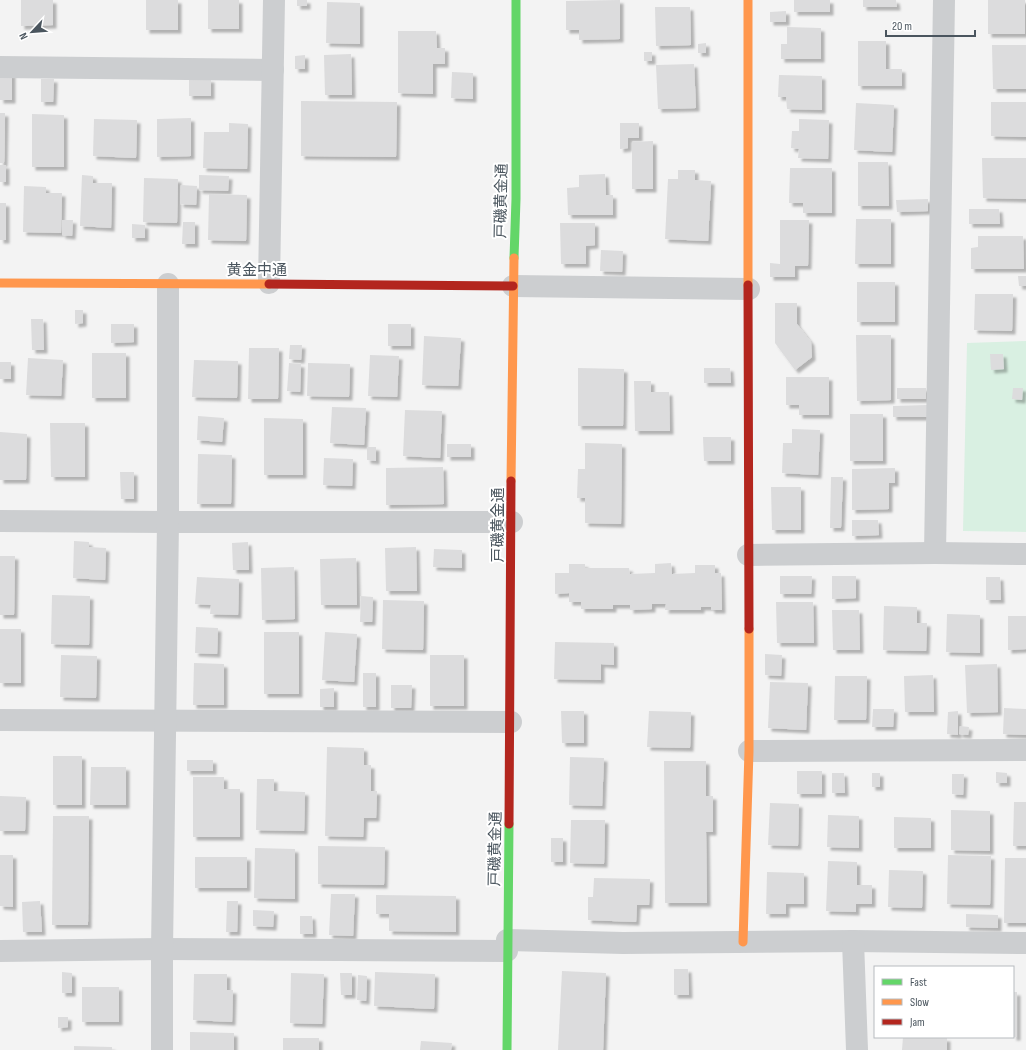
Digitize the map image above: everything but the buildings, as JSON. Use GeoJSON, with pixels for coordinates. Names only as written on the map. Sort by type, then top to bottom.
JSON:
{"type":"FeatureCollection","features":[{"type":"Feature","properties":{"kind":"street"},"geometry":{"type":"LineString","coordinates":[[270,283],[274,0]]}},
{"type":"Feature","properties":{"kind":"street","name":"戸磯黄金通"},"geometry":{"type":"LineString","coordinates":[[507,1050],[507,946],[511,722],[513,286],[516,199],[516,0]]}},
{"type":"Feature","properties":{"kind":"street"},"geometry":{"type":"LineString","coordinates":[[743,942],[749,751],[748,0]]}},
{"type":"Feature","properties":{"kind":"street"},"geometry":{"type":"LineString","coordinates":[[935,553],[944,0]]}},
{"type":"Feature","properties":{"kind":"street"},"geometry":{"type":"LineString","coordinates":[[0,67],[273,70]]}},
{"type":"Feature","properties":{"kind":"street","name":"黄金中通"},"geometry":{"type":"LineString","coordinates":[[0,283],[270,283],[513,286]]}},
{"type":"Feature","properties":{"kind":"street"},"geometry":{"type":"LineString","coordinates":[[162,1050],[168,522],[168,284]]}},
{"type":"Feature","properties":{"kind":"street"},"geometry":{"type":"LineString","coordinates":[[513,286],[749,289]]}},
{"type":"Feature","properties":{"kind":"street"},"geometry":{"type":"LineString","coordinates":[[0,521],[512,522]]}},
{"type":"Feature","properties":{"kind":"street"},"geometry":{"type":"LineString","coordinates":[[748,555],[935,553],[1026,554]]}},
{"type":"Feature","properties":{"kind":"street"},"geometry":{"type":"LineString","coordinates":[[0,720],[511,722]]}},
{"type":"Feature","properties":{"kind":"street"},"geometry":{"type":"LineString","coordinates":[[749,751],[1026,750]]}},
{"type":"Feature","properties":{"kind":"street"},"geometry":{"type":"LineString","coordinates":[[0,951],[853,941],[1026,943]]}},
{"type":"Feature","properties":{"kind":"street"},"geometry":{"type":"LineString","coordinates":[[853,941],[857,1050]]}},
{"type":"Feature","properties":{"kind":"green space"},"geometry":{"type":"Polygon","coordinates":[[[1026,341],[1026,532],[963,531],[967,343],[1026,341]]]}},
{"type":"Feature","properties":{"kind":"traffic: fast"},"geometry":{"type":"LineString","coordinates":[[514,258],[516,199],[516,0]]}},
{"type":"Feature","properties":{"kind":"traffic: fast"},"geometry":{"type":"LineString","coordinates":[[507,1050],[509,824]]}},
{"type":"Feature","properties":{"kind":"traffic: slow"},"geometry":{"type":"LineString","coordinates":[[748,0],[748,285]]}},
{"type":"Feature","properties":{"kind":"traffic: slow"},"geometry":{"type":"LineString","coordinates":[[511,481],[514,258]]}},
{"type":"Feature","properties":{"kind":"traffic: slow"},"geometry":{"type":"LineString","coordinates":[[0,283],[269,284]]}},
{"type":"Feature","properties":{"kind":"traffic: slow"},"geometry":{"type":"LineString","coordinates":[[743,942],[749,751],[749,629]]}},
{"type":"Feature","properties":{"kind":"traffic: jam"},"geometry":{"type":"LineString","coordinates":[[269,284],[513,286]]}},
{"type":"Feature","properties":{"kind":"traffic: jam"},"geometry":{"type":"LineString","coordinates":[[748,285],[749,629]]}},
{"type":"Feature","properties":{"kind":"traffic: jam"},"geometry":{"type":"LineString","coordinates":[[509,824],[511,481]]}}]}
